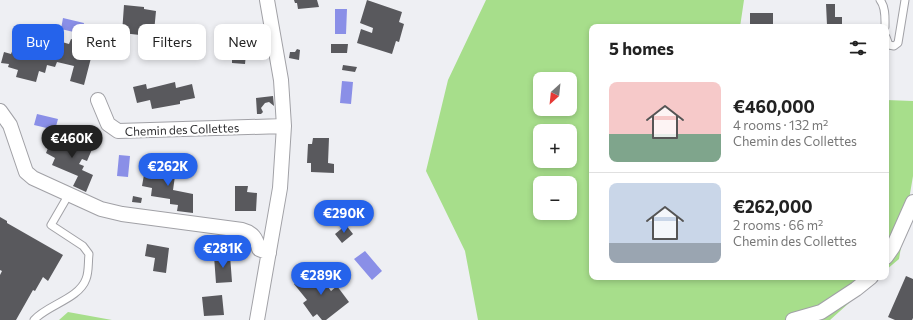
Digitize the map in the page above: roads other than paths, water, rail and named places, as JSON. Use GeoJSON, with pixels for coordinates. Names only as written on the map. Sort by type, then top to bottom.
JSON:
{"type":"FeatureCollection","features":[{"type":"Feature","properties":{"kind":"street"},"geometry":{"type":"LineString","coordinates":[[257,320],[280,188],[284,126],[281,80],[267,0]]}},
{"type":"Feature","properties":{"kind":"street","name":"Chemin des Collettes"},"geometry":{"type":"LineString","coordinates":[[98,100],[108,124],[118,131],[284,126]]}},
{"type":"Feature","properties":{"kind":"street"},"geometry":{"type":"LineString","coordinates":[[0,111],[10,124],[26,172],[33,178],[101,209],[122,214],[242,230],[250,233],[256,239],[259,249],[269,252]]}},
{"type":"Feature","properties":{"kind":"street"},"geometry":{"type":"LineString","coordinates":[[889,253],[913,202]]}},
{"type":"Feature","properties":{"kind":"street"},"geometry":{"type":"LineString","coordinates":[[793,320],[822,312],[867,280]]}},
{"type":"Feature","properties":{"kind":"lane"},"geometry":{"type":"LineString","coordinates":[[880,0],[882,2],[885,24]]}},
{"type":"Feature","properties":{"kind":"lane"},"geometry":{"type":"LineString","coordinates":[[889,45],[894,46],[898,43],[905,0]]}},
{"type":"Feature","properties":{"kind":"lane"},"geometry":{"type":"LineString","coordinates":[[34,320],[50,308],[77,292],[86,280],[89,254],[83,246],[50,225],[69,194]]}},
{"type":"Feature","properties":{"kind":"water"},"geometry":{"type":"Polygon","coordinates":[[[335,9],[347,9],[346,34],[335,34],[335,9]]]}},
{"type":"Feature","properties":{"kind":"water"},"geometry":{"type":"Polygon","coordinates":[[[63,18],[84,23],[72,24],[72,32],[64,30],[64,24],[62,24],[63,18]]]}},
{"type":"Feature","properties":{"kind":"water"},"geometry":{"type":"Polygon","coordinates":[[[342,81],[353,82],[351,104],[340,103],[342,81]]]}},
{"type":"Feature","properties":{"kind":"water"},"geometry":{"type":"Polygon","coordinates":[[[37,114],[58,119],[55,130],[34,125],[37,114]]]}},
{"type":"Feature","properties":{"kind":"water"},"geometry":{"type":"Polygon","coordinates":[[[119,155],[130,156],[128,177],[117,176],[119,155]]]}},
{"type":"Feature","properties":{"kind":"water"},"geometry":{"type":"Polygon","coordinates":[[[365,251],[382,271],[372,280],[354,259],[365,251]]]}}]}
